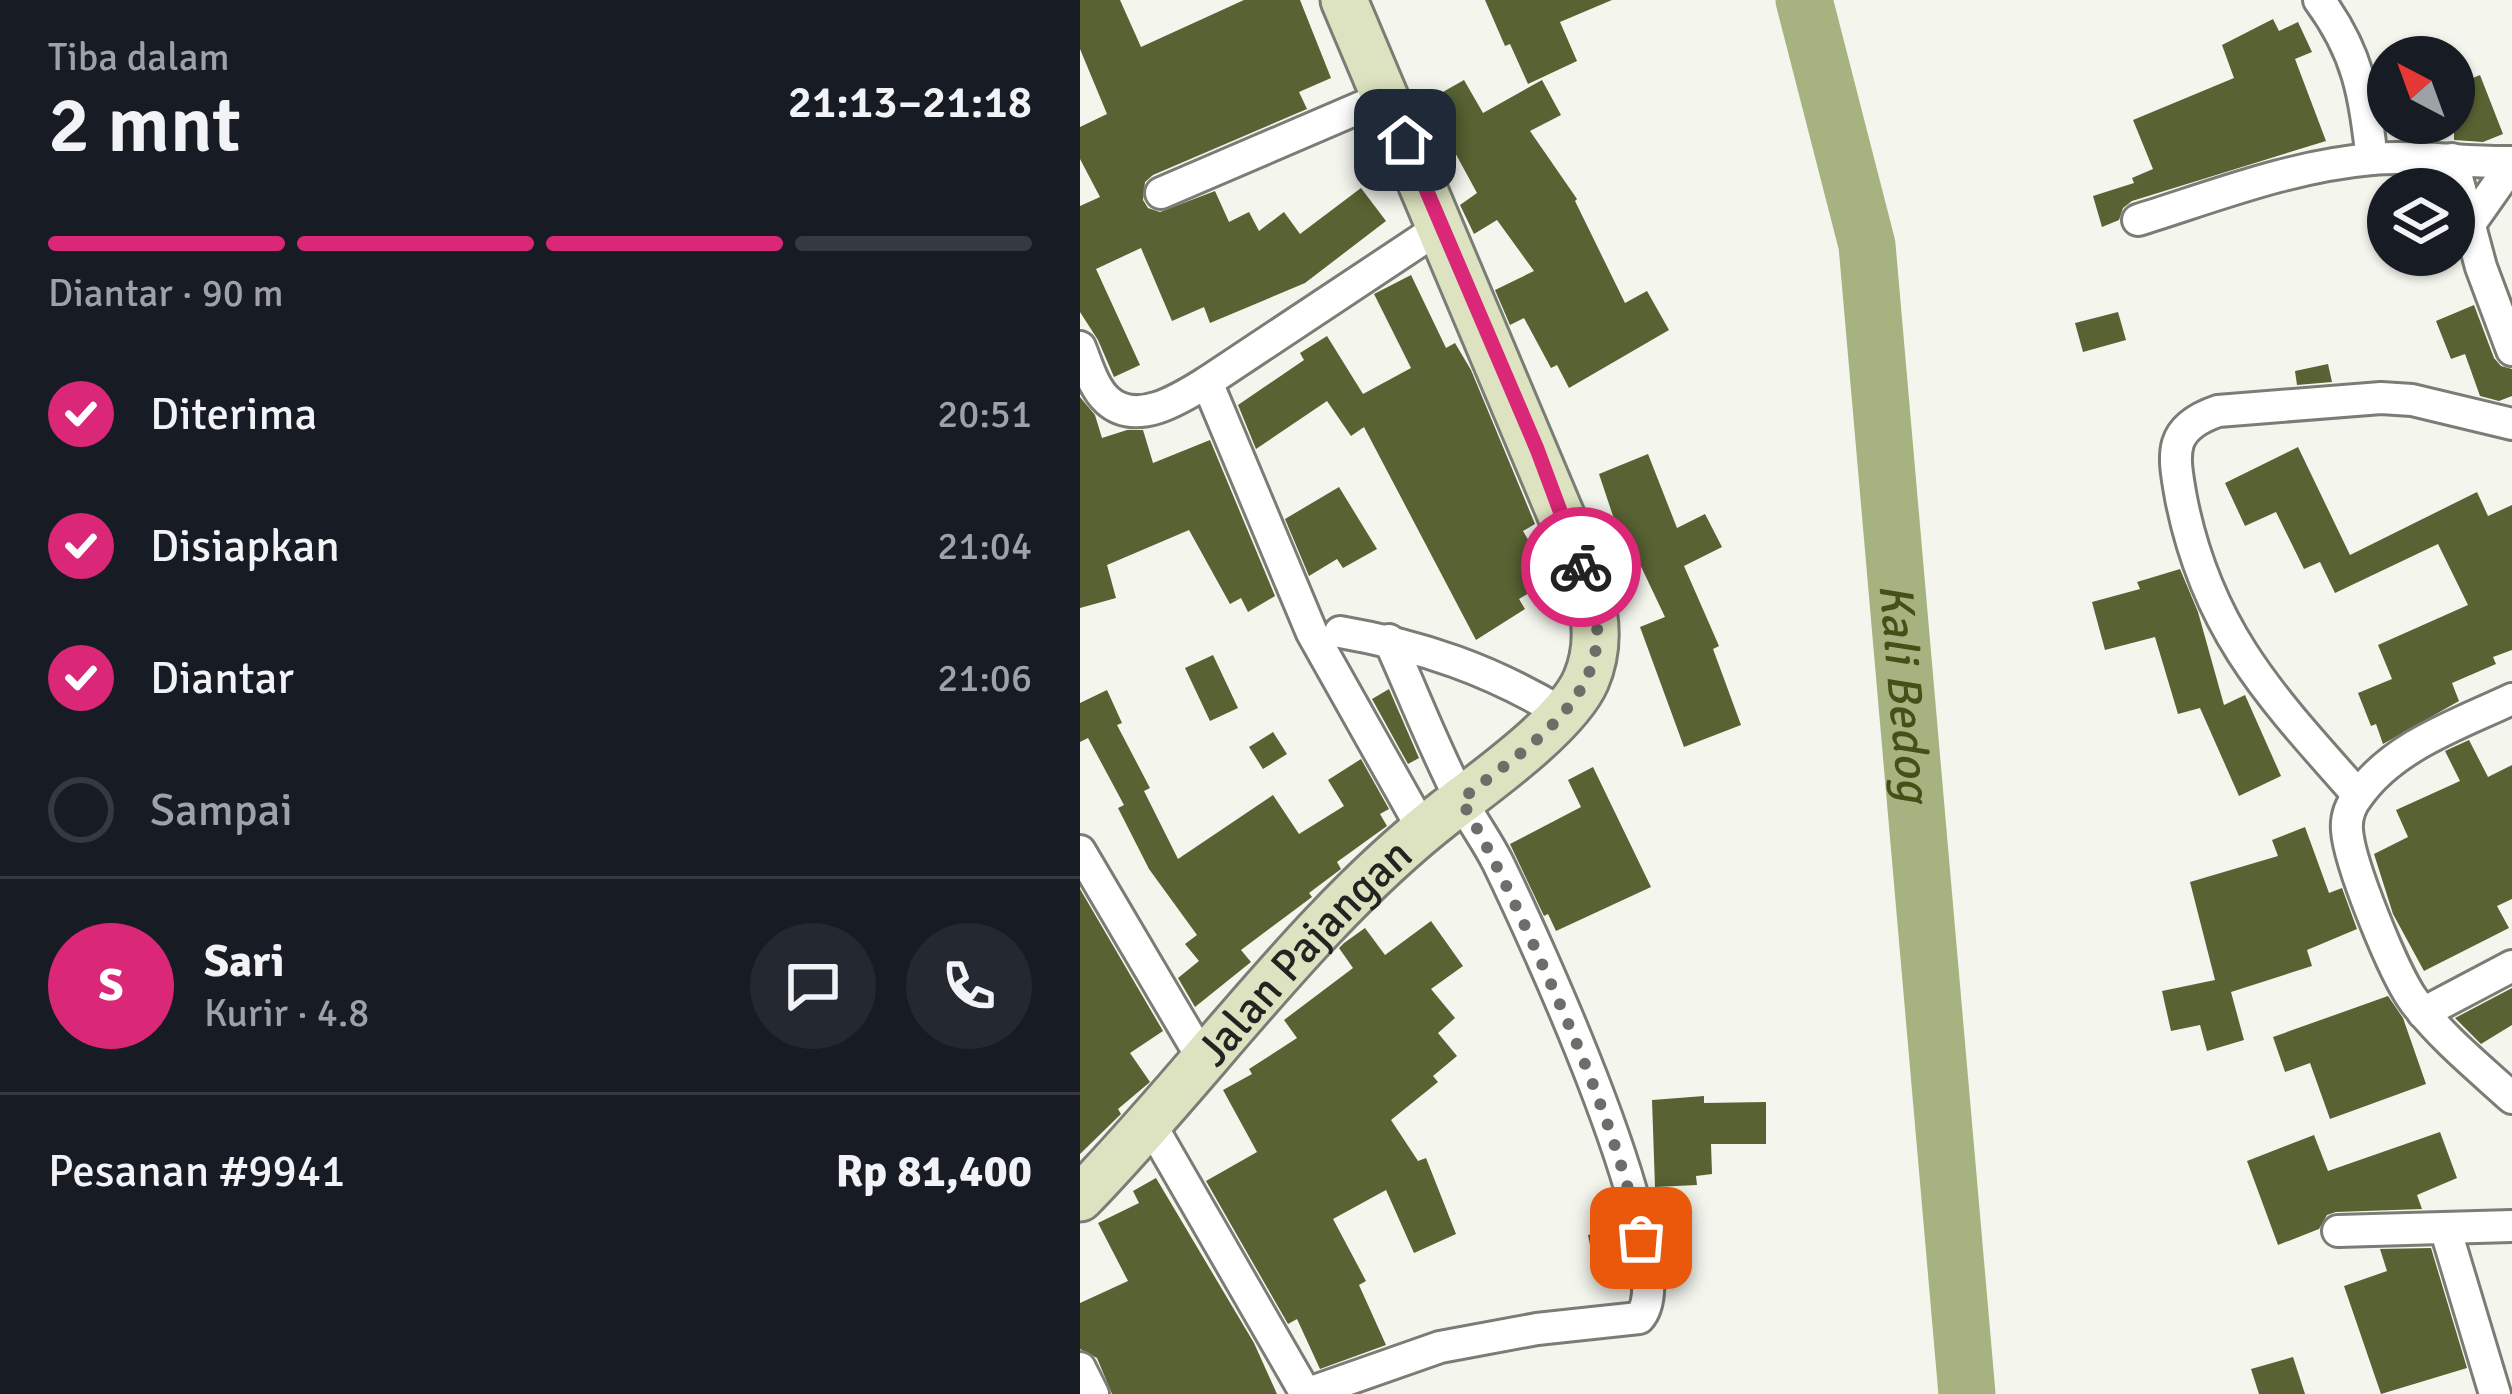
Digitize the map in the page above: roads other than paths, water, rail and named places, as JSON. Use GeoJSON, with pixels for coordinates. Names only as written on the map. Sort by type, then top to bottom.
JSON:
{"type":"FeatureCollection","features":[{"type":"Feature","properties":{"kind":"main road","name":"Jalan Pajangan"},"geometry":{"type":"LineString","coordinates":[[1080,1198],[1151,1125],[1338,910],[1423,830],[1562,713],[1586,681],[1593,658],[1597,639],[1591,596],[1537,449],[1344,0]]}},
{"type":"Feature","properties":{"kind":"street"},"geometry":{"type":"LineString","coordinates":[[2319,0],[2358,69],[2372,159]]}},
{"type":"Feature","properties":{"kind":"street"},"geometry":{"type":"LineString","coordinates":[[1161,193],[1387,96]]}},
{"type":"Feature","properties":{"kind":"street"},"geometry":{"type":"LineString","coordinates":[[2138,220],[2278,176],[2372,159],[2512,163]]}},
{"type":"Feature","properties":{"kind":"street"},"geometry":{"type":"LineString","coordinates":[[2452,159],[2454,168]]}},
{"type":"Feature","properties":{"kind":"street"},"geometry":{"type":"LineString","coordinates":[[2475,217],[2512,163]]}},
{"type":"Feature","properties":{"kind":"street"},"geometry":{"type":"LineString","coordinates":[[1080,347],[1100,392],[1121,408],[1155,409],[1207,382],[1442,226]]}},
{"type":"Feature","properties":{"kind":"street"},"geometry":{"type":"LineString","coordinates":[[2475,241],[2512,350]]}},
{"type":"Feature","properties":{"kind":"street"},"geometry":{"type":"LineString","coordinates":[[1207,382],[1312,632],[1423,830]]}},
{"type":"Feature","properties":{"kind":"street"},"geometry":{"type":"LineString","coordinates":[[2358,794],[2254,675],[2215,609],[2186,522],[2175,459],[2177,442],[2193,422],[2218,411],[2381,398],[2412,400],[2512,424]]}},
{"type":"Feature","properties":{"kind":"street"},"geometry":{"type":"LineString","coordinates":[[1340,632],[1389,640],[1496,675],[1562,713]]}},
{"type":"Feature","properties":{"kind":"street"},"geometry":{"type":"LineString","coordinates":[[1151,1125],[1306,1394],[1440,1347],[1538,1329],[1639,1318],[1648,1309],[1650,1276],[1623,1161],[1586,1063],[1497,861],[1461,800],[1389,640]]}},
{"type":"Feature","properties":{"kind":"street"},"geometry":{"type":"LineString","coordinates":[[2512,699],[2415,746],[2358,794],[2347,817],[2350,848],[2390,957],[2423,1013],[2512,1097]]}},
{"type":"Feature","properties":{"kind":"street"},"geometry":{"type":"LineString","coordinates":[[1080,851],[1205,1063]]}},
{"type":"Feature","properties":{"kind":"street"},"geometry":{"type":"LineString","coordinates":[[2423,1013],[2512,966]]}},
{"type":"Feature","properties":{"kind":"street"},"geometry":{"type":"LineString","coordinates":[[2338,1231],[2512,1226]]}},
{"type":"Feature","properties":{"kind":"street"},"geometry":{"type":"LineString","coordinates":[[2446,1231],[2495,1394]]}},
{"type":"Feature","properties":{"kind":"street"},"geometry":{"type":"LineString","coordinates":[[1080,1368],[1093,1394]]}},
{"type":"Feature","properties":{"kind":"waterway","name":"Kali Bedog"},"geometry":{"type":"LineString","coordinates":[[1804,0],[1867,245],[1967,1394]]}}]}
